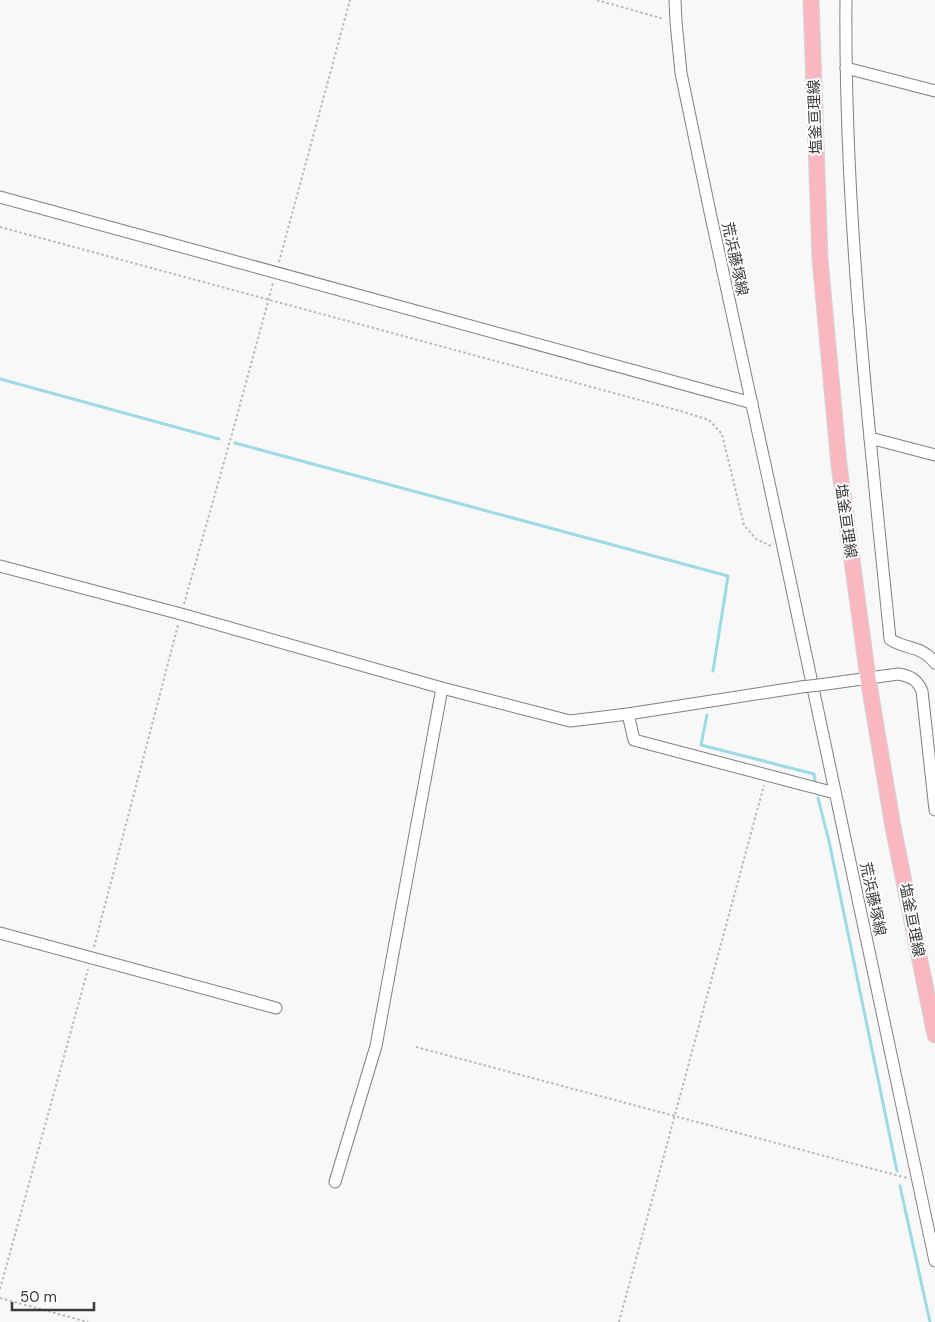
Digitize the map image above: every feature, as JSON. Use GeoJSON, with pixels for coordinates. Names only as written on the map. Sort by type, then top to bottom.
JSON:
{"type":"FeatureCollection","features":[{"type":"Feature","properties":{"kind":"main road","name":"塩釜亘理線"},"geometry":{"type":"LineString","coordinates":[[812,0],[820,260],[839,464],[868,678],[893,827],[935,1035]]}},
{"type":"Feature","properties":{"kind":"street","name":"荒浜藤塚線"},"geometry":{"type":"LineString","coordinates":[[675,0],[681,73],[935,1261]]}},
{"type":"Feature","properties":{"kind":"street"},"geometry":{"type":"LineString","coordinates":[[846,0],[846,68],[854,256],[890,639],[897,644],[922,651],[935,663]]}},
{"type":"Feature","properties":{"kind":"street"},"geometry":{"type":"LineString","coordinates":[[846,68],[935,91]]}},
{"type":"Feature","properties":{"kind":"street"},"geometry":{"type":"LineString","coordinates":[[0,197],[275,275],[752,403]]}},
{"type":"Feature","properties":{"kind":"street"},"geometry":{"type":"LineString","coordinates":[[870,438],[935,455]]}},
{"type":"Feature","properties":{"kind":"street"},"geometry":{"type":"LineString","coordinates":[[0,566],[181,614],[442,688],[570,721],[628,714],[800,687],[898,674],[909,676],[918,683],[922,691],[935,810]]}},
{"type":"Feature","properties":{"kind":"street"},"geometry":{"type":"LineString","coordinates":[[335,1182],[376,1046],[442,688]]}},
{"type":"Feature","properties":{"kind":"street"},"geometry":{"type":"LineString","coordinates":[[628,714],[634,740],[835,793]]}},
{"type":"Feature","properties":{"kind":"street"},"geometry":{"type":"LineString","coordinates":[[0,933],[276,1008]]}},
{"type":"Feature","properties":{"kind":"path"},"geometry":{"type":"LineString","coordinates":[[0,1290],[91,958],[181,614],[233,431],[350,0]]}},
{"type":"Feature","properties":{"kind":"path"},"geometry":{"type":"LineString","coordinates":[[597,0],[676,22]]}},
{"type":"Feature","properties":{"kind":"path"},"geometry":{"type":"LineString","coordinates":[[0,227],[709,420],[722,434],[744,525],[756,539],[769,546],[783,545]]}},
{"type":"Feature","properties":{"kind":"path"},"geometry":{"type":"LineString","coordinates":[[619,1322],[767,776]]}},
{"type":"Feature","properties":{"kind":"path"},"geometry":{"type":"LineString","coordinates":[[416,1047],[918,1181]]}},
{"type":"Feature","properties":{"kind":"path"},"geometry":{"type":"LineString","coordinates":[[0,1298],[88,1322]]}},
{"type":"Feature","properties":{"kind":"waterway"},"geometry":{"type":"LineString","coordinates":[[0,379],[219,439]]}},
{"type":"Feature","properties":{"kind":"waterway"},"geometry":{"type":"LineString","coordinates":[[235,443],[728,576],[713,671]]}},
{"type":"Feature","properties":{"kind":"waterway"},"geometry":{"type":"LineString","coordinates":[[707,715],[701,745],[814,774],[815,781]]}},
{"type":"Feature","properties":{"kind":"waterway"},"geometry":{"type":"LineString","coordinates":[[818,798],[829,841],[897,1171]]}},
{"type":"Feature","properties":{"kind":"waterway"},"geometry":{"type":"LineString","coordinates":[[900,1186],[930,1322]]}}]}
